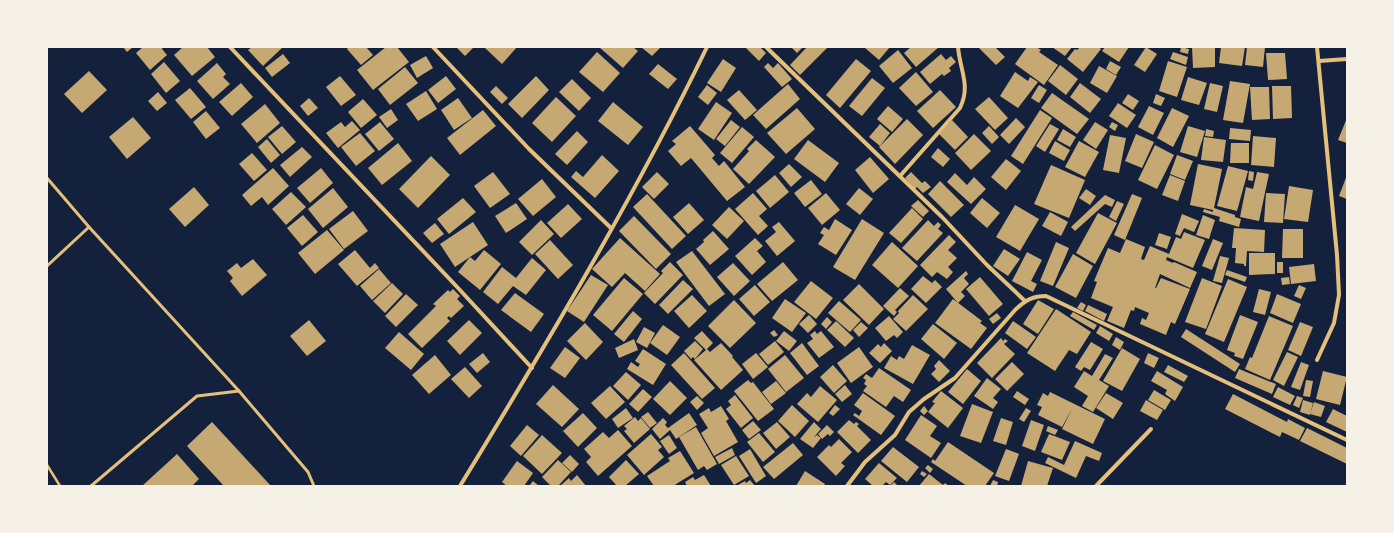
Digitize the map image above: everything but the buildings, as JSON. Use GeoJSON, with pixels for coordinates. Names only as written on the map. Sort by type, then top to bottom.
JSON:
{"type":"FeatureCollection","features":[{"type":"Feature","properties":{"kind":"street"},"geometry":{"type":"LineString","coordinates":[[230,47],[454,283],[532,368]]}},
{"type":"Feature","properties":{"kind":"street"},"geometry":{"type":"LineString","coordinates":[[433,47],[529,149],[611,228]]}},
{"type":"Feature","properties":{"kind":"street"},"geometry":{"type":"LineString","coordinates":[[460,486],[532,368],[611,228],[681,101],[707,47]]}},
{"type":"Feature","properties":{"kind":"street"},"geometry":{"type":"LineString","coordinates":[[766,47],[942,216],[987,265],[1025,301]]}},
{"type":"Feature","properties":{"kind":"street"},"geometry":{"type":"LineString","coordinates":[[900,176],[960,108],[963,100],[965,85],[958,47]]}},
{"type":"Feature","properties":{"kind":"street"},"geometry":{"type":"LineString","coordinates":[[1317,47],[1337,255],[1339,295],[1334,323],[1317,360]]}},
{"type":"Feature","properties":{"kind":"street"},"geometry":{"type":"LineString","coordinates":[[1319,62],[1347,59]]}},
{"type":"Feature","properties":{"kind":"street"},"geometry":{"type":"LineString","coordinates":[[847,486],[865,462],[895,435],[909,412],[924,398],[955,378],[1016,309],[1025,301],[1036,296],[1046,296],[1347,440]]}},
{"type":"Feature","properties":{"kind":"street"},"geometry":{"type":"LineString","coordinates":[[1096,486],[1151,429]]}},
{"type":"Feature","properties":{"kind":"lane"},"geometry":{"type":"LineString","coordinates":[[47,178],[89,227],[239,391],[308,472],[314,486]]}},
{"type":"Feature","properties":{"kind":"lane"},"geometry":{"type":"LineString","coordinates":[[47,266],[89,227]]}},
{"type":"Feature","properties":{"kind":"lane"},"geometry":{"type":"LineString","coordinates":[[91,486],[197,396],[239,391]]}},
{"type":"Feature","properties":{"kind":"path"},"geometry":{"type":"LineString","coordinates":[[47,465],[60,486]]}}]}
